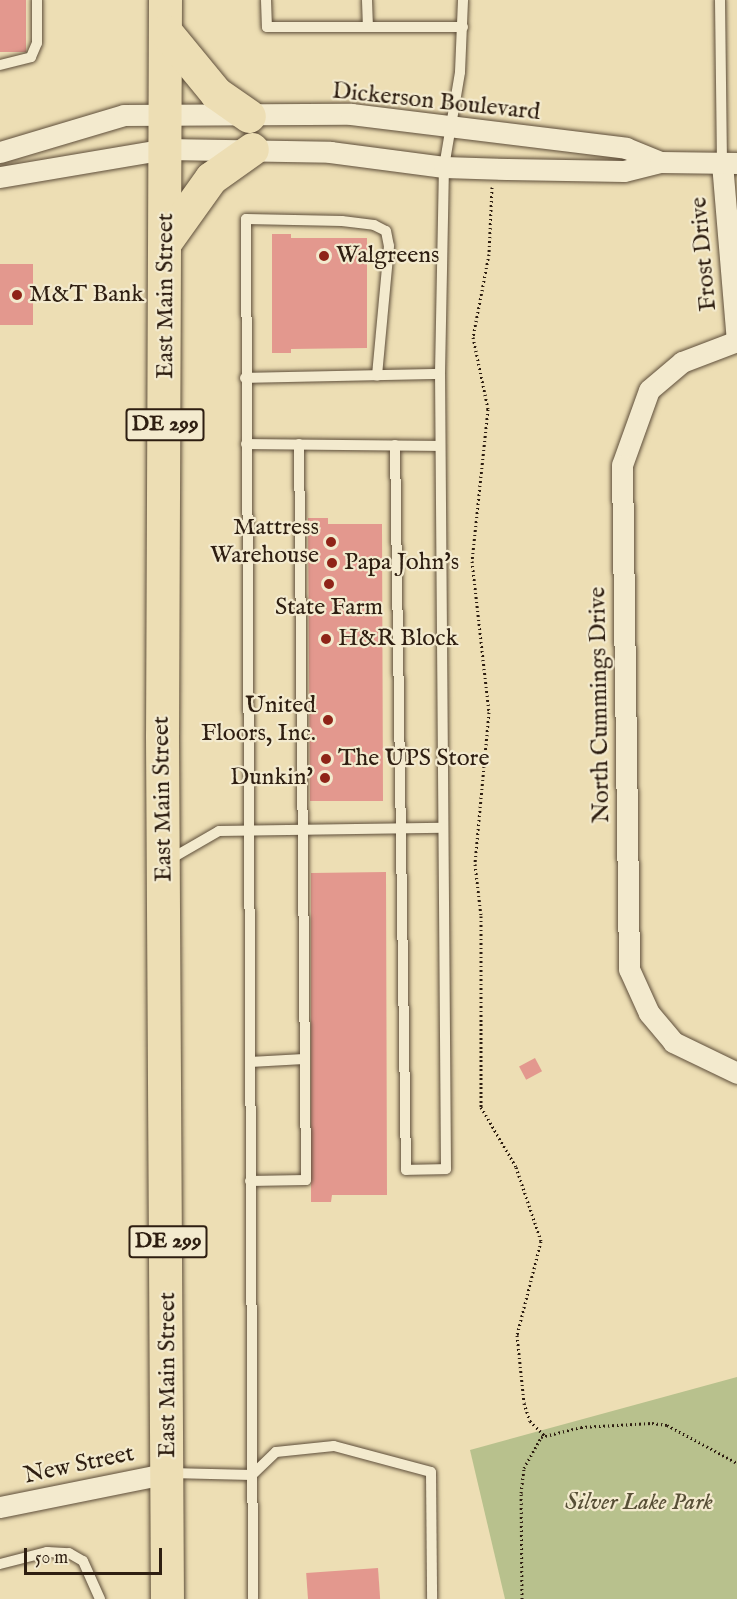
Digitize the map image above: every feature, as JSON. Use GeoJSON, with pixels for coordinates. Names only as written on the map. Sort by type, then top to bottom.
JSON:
{"type":"FeatureCollection","features":[{"type":"Feature","properties":{"kind":"main road","name":"East Main Street"},"geometry":{"type":"LineString","coordinates":[[165,16],[166,241],[162,723],[165,863],[168,1599]]}},
{"type":"Feature","properties":{"kind":"main road"},"geometry":{"type":"LineString","coordinates":[[165,16],[216,93],[249,116]]}},
{"type":"Feature","properties":{"kind":"main road"},"geometry":{"type":"LineString","coordinates":[[166,241],[211,178],[252,149]]}},
{"type":"Feature","properties":{"kind":"street","name":"Dickerson Boulevard"},"geometry":{"type":"LineString","coordinates":[[0,152],[124,115],[351,114],[450,129],[626,148],[660,162]]}},
{"type":"Feature","properties":{"kind":"street","name":"Dickerson Boulevard"},"geometry":{"type":"LineString","coordinates":[[0,177],[166,149],[252,149],[382,156],[444,167],[507,170],[624,171],[660,162],[730,163]]}},
{"type":"Feature","properties":{"kind":"street","name":"Frost Drive"},"geometry":{"type":"LineString","coordinates":[[730,163],[737,341]]}},
{"type":"Feature","properties":{"kind":"street","name":"North Cummings Drive"},"geometry":{"type":"LineString","coordinates":[[737,341],[682,362],[649,390],[622,465],[629,969],[649,1013],[673,1042],[737,1073]]}},
{"type":"Feature","properties":{"kind":"street","name":"New Street"},"geometry":{"type":"LineString","coordinates":[[0,1507],[168,1473]]}},
{"type":"Feature","properties":{"kind":"lane"},"geometry":{"type":"LineString","coordinates":[[0,65],[31,57],[37,44],[37,0]]}},
{"type":"Feature","properties":{"kind":"lane"},"geometry":{"type":"LineString","coordinates":[[266,0],[267,27],[463,27]]}},
{"type":"Feature","properties":{"kind":"lane"},"geometry":{"type":"LineString","coordinates":[[367,0],[368,26]]}},
{"type":"Feature","properties":{"kind":"lane"},"geometry":{"type":"LineString","coordinates":[[395,445],[406,1170],[446,1169],[440,374],[444,167],[463,27],[463,0]]}},
{"type":"Feature","properties":{"kind":"lane"},"geometry":{"type":"LineString","coordinates":[[720,0],[730,163]]}},
{"type":"Feature","properties":{"kind":"lane"},"geometry":{"type":"LineString","coordinates":[[253,1599],[245,378],[246,219],[342,221],[374,225],[386,231],[389,246],[377,375]]}},
{"type":"Feature","properties":{"kind":"lane"},"geometry":{"type":"LineString","coordinates":[[245,378],[440,374]]}},
{"type":"Feature","properties":{"kind":"lane"},"geometry":{"type":"LineString","coordinates":[[246,444],[440,446]]}},
{"type":"Feature","properties":{"kind":"lane"},"geometry":{"type":"LineString","coordinates":[[250,1181],[306,1180],[299,444]]}},
{"type":"Feature","properties":{"kind":"lane"},"geometry":{"type":"LineString","coordinates":[[165,863],[219,831],[443,828]]}},
{"type":"Feature","properties":{"kind":"lane"},"geometry":{"type":"LineString","coordinates":[[250,1062],[304,1059]]}},
{"type":"Feature","properties":{"kind":"lane"},"geometry":{"type":"LineString","coordinates":[[168,1473],[252,1475],[276,1452],[334,1446],[431,1472],[432,1599]]}},
{"type":"Feature","properties":{"kind":"lane"},"geometry":{"type":"LineString","coordinates":[[0,1564],[47,1552],[69,1553],[82,1561],[100,1599]]}},
{"type":"Feature","properties":{"kind":"path"},"geometry":{"type":"LineString","coordinates":[[507,170],[504,188],[492,184],[489,254],[474,337],[488,409],[472,561],[489,712],[475,864],[481,916],[481,1107],[516,1167],[541,1241],[517,1335],[524,1403],[530,1421],[544,1435]]}},
{"type":"Feature","properties":{"kind":"path"},"geometry":{"type":"LineString","coordinates":[[522,1599],[521,1493],[524,1467],[544,1435],[581,1426],[660,1424],[737,1463]]}},
{"type":"Feature","properties":{"kind":"green space","name":"Silver Lake Park"},"geometry":{"type":"Polygon","coordinates":[[[737,1377],[737,1599],[505,1599],[470,1450],[737,1377]]]}},
{"type":"Feature","properties":{"kind":"building"},"geometry":{"type":"Polygon","coordinates":[[[0,0],[26,0],[26,52],[0,52],[0,0]]]}},
{"type":"Feature","properties":{"kind":"building"},"geometry":{"type":"Polygon","coordinates":[[[272,234],[291,234],[291,238],[367,238],[367,348],[291,349],[291,353],[272,353],[272,234]]]}},
{"type":"Feature","properties":{"kind":"building","name":"M&T Bank"},"geometry":{"type":"Polygon","coordinates":[[[0,264],[33,264],[33,325],[0,325],[0,264]]]}},
{"type":"Feature","properties":{"kind":"building"},"geometry":{"type":"Polygon","coordinates":[[[308,518],[328,518],[328,524],[382,524],[383,801],[310,801],[308,518]]]}},
{"type":"Feature","properties":{"kind":"building"},"geometry":{"type":"Polygon","coordinates":[[[386,872],[387,1195],[332,1195],[331,1202],[311,1202],[311,873],[386,872]]]}},
{"type":"Feature","properties":{"kind":"building"},"geometry":{"type":"Polygon","coordinates":[[[535,1058],[542,1071],[526,1080],[519,1066],[535,1058]]]}},
{"type":"Feature","properties":{"kind":"building"},"geometry":{"type":"Polygon","coordinates":[[[378,1568],[380,1599],[308,1599],[306,1573],[378,1568]]]}},
{"type":"Feature","properties":{"kind":"place","name":"Walgreens"},"geometry":{"type":"Point","coordinates":[324,256]}},
{"type":"Feature","properties":{"kind":"place","name":"M&T Bank"},"geometry":{"type":"Point","coordinates":[17,295]}},
{"type":"Feature","properties":{"kind":"place","name":"Mattress Warehouse"},"geometry":{"type":"Point","coordinates":[331,542]}},
{"type":"Feature","properties":{"kind":"place","name":"Papa John's"},"geometry":{"type":"Point","coordinates":[332,563]}},
{"type":"Feature","properties":{"kind":"place","name":"State Farm"},"geometry":{"type":"Point","coordinates":[329,584]}},
{"type":"Feature","properties":{"kind":"place","name":"H&R Block"},"geometry":{"type":"Point","coordinates":[326,639]}},
{"type":"Feature","properties":{"kind":"place","name":"United Floors, Inc."},"geometry":{"type":"Point","coordinates":[328,720]}},
{"type":"Feature","properties":{"kind":"place","name":"The UPS Store"},"geometry":{"type":"Point","coordinates":[326,759]}},
{"type":"Feature","properties":{"kind":"place","name":"Dunkin'"},"geometry":{"type":"Point","coordinates":[325,778]}}]}
